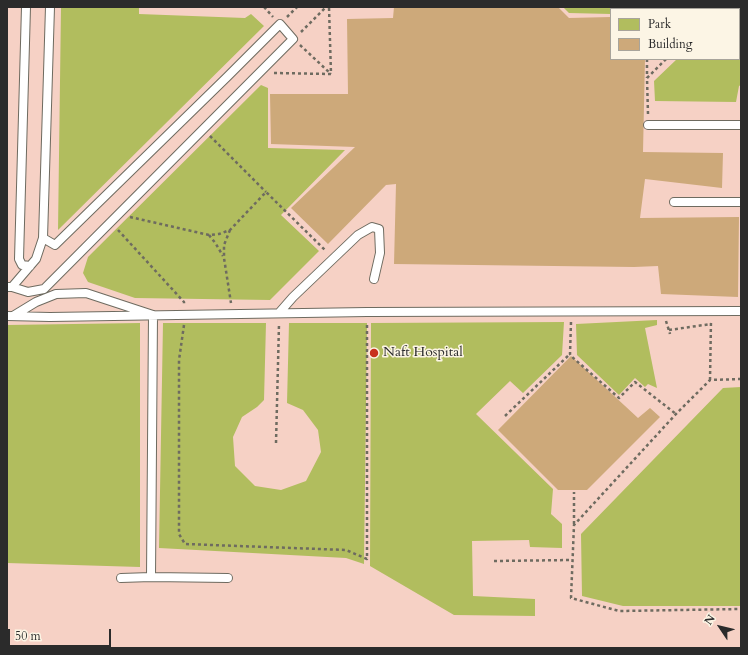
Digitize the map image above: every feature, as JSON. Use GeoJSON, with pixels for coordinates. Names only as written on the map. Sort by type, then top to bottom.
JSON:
{"type":"FeatureCollection","features":[{"type":"Feature","properties":{"kind":"lane"},"geometry":{"type":"LineString","coordinates":[[26,7],[19,259],[22,265],[30,266]]}},
{"type":"Feature","properties":{"kind":"lane"},"geometry":{"type":"LineString","coordinates":[[9,287],[36,259],[43,238],[50,7]]}},
{"type":"Feature","properties":{"kind":"lane"},"geometry":{"type":"LineString","coordinates":[[9,287],[28,292],[44,289],[293,39],[280,24],[55,245],[43,238]]}},
{"type":"Feature","properties":{"kind":"lane"},"geometry":{"type":"LineString","coordinates":[[648,126],[741,125]]}},
{"type":"Feature","properties":{"kind":"lane"},"geometry":{"type":"LineString","coordinates":[[674,202],[741,202]]}},
{"type":"Feature","properties":{"kind":"lane"},"geometry":{"type":"LineString","coordinates":[[279,313],[293,297],[333,258],[358,235],[372,226],[379,229],[380,253],[374,279]]}},
{"type":"Feature","properties":{"kind":"lane"},"geometry":{"type":"LineString","coordinates":[[10,316],[36,302],[56,294],[86,293],[153,315]]}},
{"type":"Feature","properties":{"kind":"lane"},"geometry":{"type":"LineString","coordinates":[[10,316],[368,312],[741,311]]}},
{"type":"Feature","properties":{"kind":"lane"},"geometry":{"type":"LineString","coordinates":[[150,577],[153,315]]}},
{"type":"Feature","properties":{"kind":"lane"},"geometry":{"type":"LineString","coordinates":[[121,578],[228,578]]}},
{"type":"Feature","properties":{"kind":"path"},"geometry":{"type":"LineString","coordinates":[[326,7],[293,39],[331,74]]}},
{"type":"Feature","properties":{"kind":"path"},"geometry":{"type":"LineString","coordinates":[[329,7],[331,74]]}},
{"type":"Feature","properties":{"kind":"path"},"geometry":{"type":"LineString","coordinates":[[647,60],[648,126]]}},
{"type":"Feature","properties":{"kind":"path"},"geometry":{"type":"LineString","coordinates":[[647,78],[665,60]]}},
{"type":"Feature","properties":{"kind":"path"},"geometry":{"type":"LineString","coordinates":[[260,73],[331,74]]}},
{"type":"Feature","properties":{"kind":"path"},"geometry":{"type":"LineString","coordinates":[[204,129],[333,258]]}},
{"type":"Feature","properties":{"kind":"path"},"geometry":{"type":"LineString","coordinates":[[233,314],[224,258],[224,244],[230,230],[266,192]]}},
{"type":"Feature","properties":{"kind":"path"},"geometry":{"type":"LineString","coordinates":[[118,214],[209,235],[219,234],[230,230]]}},
{"type":"Feature","properties":{"kind":"path"},"geometry":{"type":"LineString","coordinates":[[111,222],[184,302],[185,315],[179,360],[179,534],[185,544],[346,550],[367,559],[368,312]]}},
{"type":"Feature","properties":{"kind":"path"},"geometry":{"type":"LineString","coordinates":[[209,235],[224,258]]}},
{"type":"Feature","properties":{"kind":"path"},"geometry":{"type":"LineString","coordinates":[[505,416],[570,354],[571,311]]}},
{"type":"Feature","properties":{"kind":"path"},"geometry":{"type":"LineString","coordinates":[[710,380],[711,311]]}},
{"type":"Feature","properties":{"kind":"path"},"geometry":{"type":"LineString","coordinates":[[276,443],[279,313]]}},
{"type":"Feature","properties":{"kind":"path"},"geometry":{"type":"LineString","coordinates":[[686,327],[688,320]]}},
{"type":"Feature","properties":{"kind":"path"},"geometry":{"type":"LineString","coordinates":[[669,330],[711,324]]}},
{"type":"Feature","properties":{"kind":"path"},"geometry":{"type":"LineString","coordinates":[[570,354],[619,398],[635,382],[676,414]]}},
{"type":"Feature","properties":{"kind":"path"},"geometry":{"type":"LineString","coordinates":[[574,525],[676,414],[710,380],[741,379]]}},
{"type":"Feature","properties":{"kind":"path"},"geometry":{"type":"LineString","coordinates":[[574,492],[571,598],[619,611],[741,609]]}},
{"type":"Feature","properties":{"kind":"path"},"geometry":{"type":"LineString","coordinates":[[494,561],[572,560]]}},
{"type":"Feature","properties":{"kind":"shaded area","name":"Naft Hospital"},"geometry":{"type":"Polygon","coordinates":[[[7,7],[741,7],[741,648],[7,647],[7,7]]]}},
{"type":"Feature","properties":{"kind":"green space"},"geometry":{"type":"Polygon","coordinates":[[[61,7],[139,7],[139,14],[245,18],[251,14],[264,26],[58,230],[61,7]]]}},
{"type":"Feature","properties":{"kind":"green space"},"geometry":{"type":"Polygon","coordinates":[[[563,7],[640,7],[610,8],[610,14],[569,13],[563,7]]]}},
{"type":"Feature","properties":{"kind":"green space"},"geometry":{"type":"Polygon","coordinates":[[[650,7],[714,7],[713,8],[650,7]]]}},
{"type":"Feature","properties":{"kind":"green space"},"geometry":{"type":"Polygon","coordinates":[[[741,7],[741,85],[739,86],[736,102],[655,101],[654,81],[676,60],[740,60],[740,8],[729,8],[741,7]]]}},
{"type":"Feature","properties":{"kind":"green space"},"geometry":{"type":"Polygon","coordinates":[[[261,85],[268,88],[268,148],[345,150],[281,215],[319,251],[270,300],[135,298],[88,282],[83,273],[88,257],[261,85]]]}},
{"type":"Feature","properties":{"kind":"green space"},"geometry":{"type":"Polygon","coordinates":[[[657,320],[657,325],[645,328],[657,388],[648,384],[645,387],[635,378],[619,395],[577,355],[576,324],[657,320]]]}},
{"type":"Feature","properties":{"kind":"green space"},"geometry":{"type":"Polygon","coordinates":[[[564,322],[562,355],[523,393],[510,381],[476,414],[553,489],[551,514],[562,524],[562,548],[530,547],[529,540],[472,541],[473,596],[535,599],[535,616],[454,615],[370,566],[371,323],[564,322]]]}},
{"type":"Feature","properties":{"kind":"green space"},"geometry":{"type":"Polygon","coordinates":[[[140,323],[140,567],[7,563],[7,325],[140,323]]]}},
{"type":"Feature","properties":{"kind":"green space"},"geometry":{"type":"Polygon","coordinates":[[[163,323],[266,323],[264,400],[257,407],[242,417],[233,437],[235,466],[255,486],[281,490],[306,481],[321,452],[318,430],[303,410],[287,403],[289,323],[367,323],[364,564],[346,558],[159,548],[163,323]]]}},
{"type":"Feature","properties":{"kind":"green space"},"geometry":{"type":"Polygon","coordinates":[[[741,387],[741,606],[623,606],[582,596],[581,534],[723,388],[741,387]]]}},
{"type":"Feature","properties":{"kind":"building"},"geometry":{"type":"Polygon","coordinates":[[[394,7],[558,7],[569,18],[610,17],[610,60],[645,60],[643,152],[723,153],[722,188],[645,179],[640,218],[739,217],[738,297],[661,294],[658,266],[394,264],[396,184],[386,185],[328,244],[291,208],[355,147],[271,144],[270,94],[348,94],[347,19],[393,18],[394,7]]]}},
{"type":"Feature","properties":{"kind":"building"},"geometry":{"type":"Polygon","coordinates":[[[571,356],[638,418],[650,408],[660,417],[587,490],[558,490],[498,430],[571,356]]]}},
{"type":"Feature","properties":{"kind":"place","name":"Naft Hospital"},"geometry":{"type":"Point","coordinates":[374,353]}}]}
